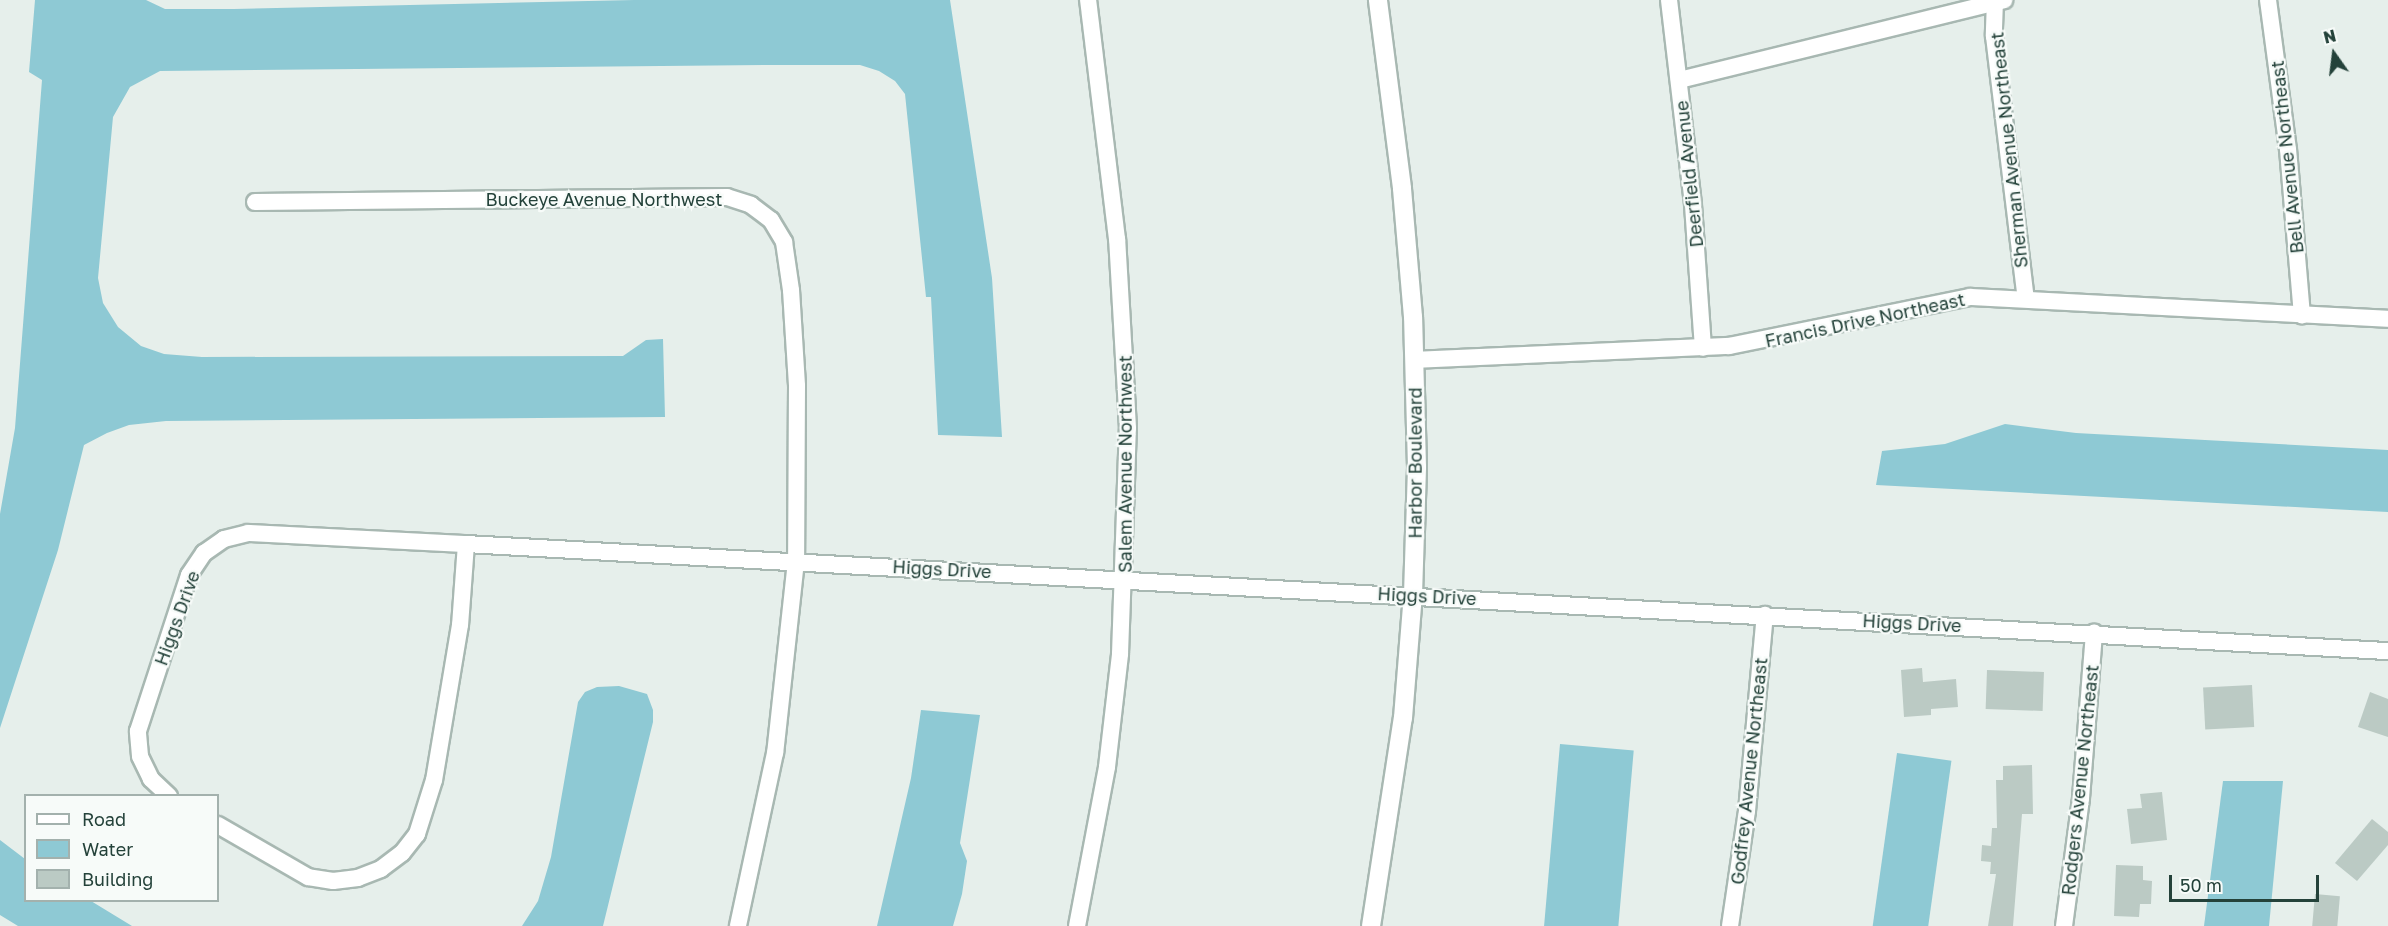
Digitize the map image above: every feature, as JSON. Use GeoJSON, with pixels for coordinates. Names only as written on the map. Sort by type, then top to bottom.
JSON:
{"type":"FeatureCollection","features":[{"type":"Feature","properties":{"kind":"street","name":"Salem Avenue Northwest"},"geometry":{"type":"LineString","coordinates":[[1077,926],[1107,766],[1125,580],[1128,428],[1124,314],[1088,0]]}},
{"type":"Feature","properties":{"kind":"street","name":"Harbor Boulevard"},"geometry":{"type":"LineString","coordinates":[[1371,926],[1394,793],[1413,596],[1415,360],[1402,189],[1378,0]]}},
{"type":"Feature","properties":{"kind":"street","name":"Deerfield Avenue"},"geometry":{"type":"LineString","coordinates":[[1669,0],[1693,205],[1703,348]]}},
{"type":"Feature","properties":{"kind":"street","name":"Bell Avenue Northeast"},"geometry":{"type":"LineString","coordinates":[[2268,0],[2289,149],[2302,315]]}},
{"type":"Feature","properties":{"kind":"street"},"geometry":{"type":"LineString","coordinates":[[1679,80],[1998,1]]}},
{"type":"Feature","properties":{"kind":"street","name":"Sherman Avenue Northeast"},"geometry":{"type":"LineString","coordinates":[[1998,1],[1994,36],[2026,299]]}},
{"type":"Feature","properties":{"kind":"street","name":"Buckeye Avenue Northwest"},"geometry":{"type":"LineString","coordinates":[[255,202],[727,197],[751,205],[771,220],[784,242],[791,290],[797,386],[796,561],[775,753],[738,926]]}},
{"type":"Feature","properties":{"kind":"street","name":"Francis Drive Northeast"},"geometry":{"type":"LineString","coordinates":[[1415,360],[1703,348],[1778,339],[1944,300],[2026,299],[2388,319]]}},
{"type":"Feature","properties":{"kind":"street","name":"Higgs Drive"},"geometry":{"type":"LineString","coordinates":[[168,794],[151,779],[140,756],[138,731],[189,574],[204,553],[224,539],[248,532],[2388,651]]}},
{"type":"Feature","properties":{"kind":"street"},"geometry":{"type":"LineString","coordinates":[[219,826],[308,877],[333,880],[358,878],[381,869],[402,854],[417,834],[434,780],[452,681],[466,544]]}},
{"type":"Feature","properties":{"kind":"street","name":"Godfrey Avenue Northeast"},"geometry":{"type":"LineString","coordinates":[[1730,926],[1747,811],[1765,615]]}},
{"type":"Feature","properties":{"kind":"street","name":"Rodgers Avenue Northeast"},"geometry":{"type":"LineString","coordinates":[[2064,926],[2081,798],[2094,633]]}},
{"type":"Feature","properties":{"kind":"water"},"geometry":{"type":"Polygon","coordinates":[[[35,0],[146,0],[165,9],[234,9],[634,0],[950,0],[992,278],[1002,437],[938,435],[931,297],[926,297],[905,94],[895,81],[879,71],[860,65],[774,65],[160,71],[130,87],[113,117],[98,278],[103,303],[118,327],[141,346],[164,354],[202,357],[623,356],[646,340],[663,339],[665,417],[166,421],[129,425],[107,433],[84,445],[58,550],[0,728],[0,514],[15,428],[42,80],[29,72],[35,0]]]}},
{"type":"Feature","properties":{"kind":"water"},"geometry":{"type":"Polygon","coordinates":[[[2005,424],[2076,433],[2388,450],[2388,512],[1876,485],[1882,451],[1945,444],[2005,424]]]}},
{"type":"Feature","properties":{"kind":"water"},"geometry":{"type":"Polygon","coordinates":[[[619,686],[647,694],[653,710],[653,722],[603,926],[522,926],[538,901],[551,857],[578,702],[585,692],[597,687],[619,686]]]}},
{"type":"Feature","properties":{"kind":"water"},"geometry":{"type":"Polygon","coordinates":[[[921,710],[980,715],[960,843],[967,861],[962,894],[953,926],[877,926],[911,778],[921,710]]]}},
{"type":"Feature","properties":{"kind":"water"},"geometry":{"type":"Polygon","coordinates":[[[1560,744],[1634,750],[1618,926],[1544,926],[1560,744]]]}},
{"type":"Feature","properties":{"kind":"water"},"geometry":{"type":"Polygon","coordinates":[[[1897,753],[1951,761],[1928,926],[1873,926],[1897,753]]]}},
{"type":"Feature","properties":{"kind":"water"},"geometry":{"type":"Polygon","coordinates":[[[2223,781],[2283,781],[2269,926],[2204,926],[2223,781]]]}},
{"type":"Feature","properties":{"kind":"water"},"geometry":{"type":"Polygon","coordinates":[[[0,840],[24,858],[24,902],[93,902],[132,926],[18,926],[0,915],[0,840]]]}},
{"type":"Feature","properties":{"kind":"building"},"geometry":{"type":"Polygon","coordinates":[[[1922,668],[1923,682],[1956,679],[1958,707],[1931,709],[1931,715],[1904,717],[1901,670],[1922,668]]]}},
{"type":"Feature","properties":{"kind":"building"},"geometry":{"type":"Polygon","coordinates":[[[1987,670],[2044,672],[2043,711],[1986,709],[1987,670]]]}},
{"type":"Feature","properties":{"kind":"building"},"geometry":{"type":"Polygon","coordinates":[[[2252,685],[2254,727],[2205,730],[2203,688],[2252,685]]]}},
{"type":"Feature","properties":{"kind":"building"},"geometry":{"type":"Polygon","coordinates":[[[2370,692],[2388,699],[2388,737],[2358,727],[2370,692]]]}},
{"type":"Feature","properties":{"kind":"building"},"geometry":{"type":"Polygon","coordinates":[[[2032,765],[2033,814],[2022,814],[2013,926],[1988,926],[1996,874],[1990,874],[1991,862],[1981,861],[1982,845],[1991,846],[1992,828],[1997,828],[1996,780],[2003,780],[2003,766],[2032,765]]]}},
{"type":"Feature","properties":{"kind":"building"},"geometry":{"type":"Polygon","coordinates":[[[2162,792],[2167,840],[2131,844],[2127,809],[2142,808],[2140,794],[2162,792]]]}},
{"type":"Feature","properties":{"kind":"building"},"geometry":{"type":"Polygon","coordinates":[[[2372,819],[2388,832],[2388,845],[2357,881],[2335,863],[2372,819]]]}},
{"type":"Feature","properties":{"kind":"building"},"geometry":{"type":"Polygon","coordinates":[[[2116,865],[2143,866],[2143,880],[2152,881],[2151,904],[2140,904],[2139,917],[2114,916],[2116,865]]]}},
{"type":"Feature","properties":{"kind":"building"},"geometry":{"type":"Polygon","coordinates":[[[2315,894],[2340,896],[2337,926],[2312,926],[2315,894]]]}}]}
